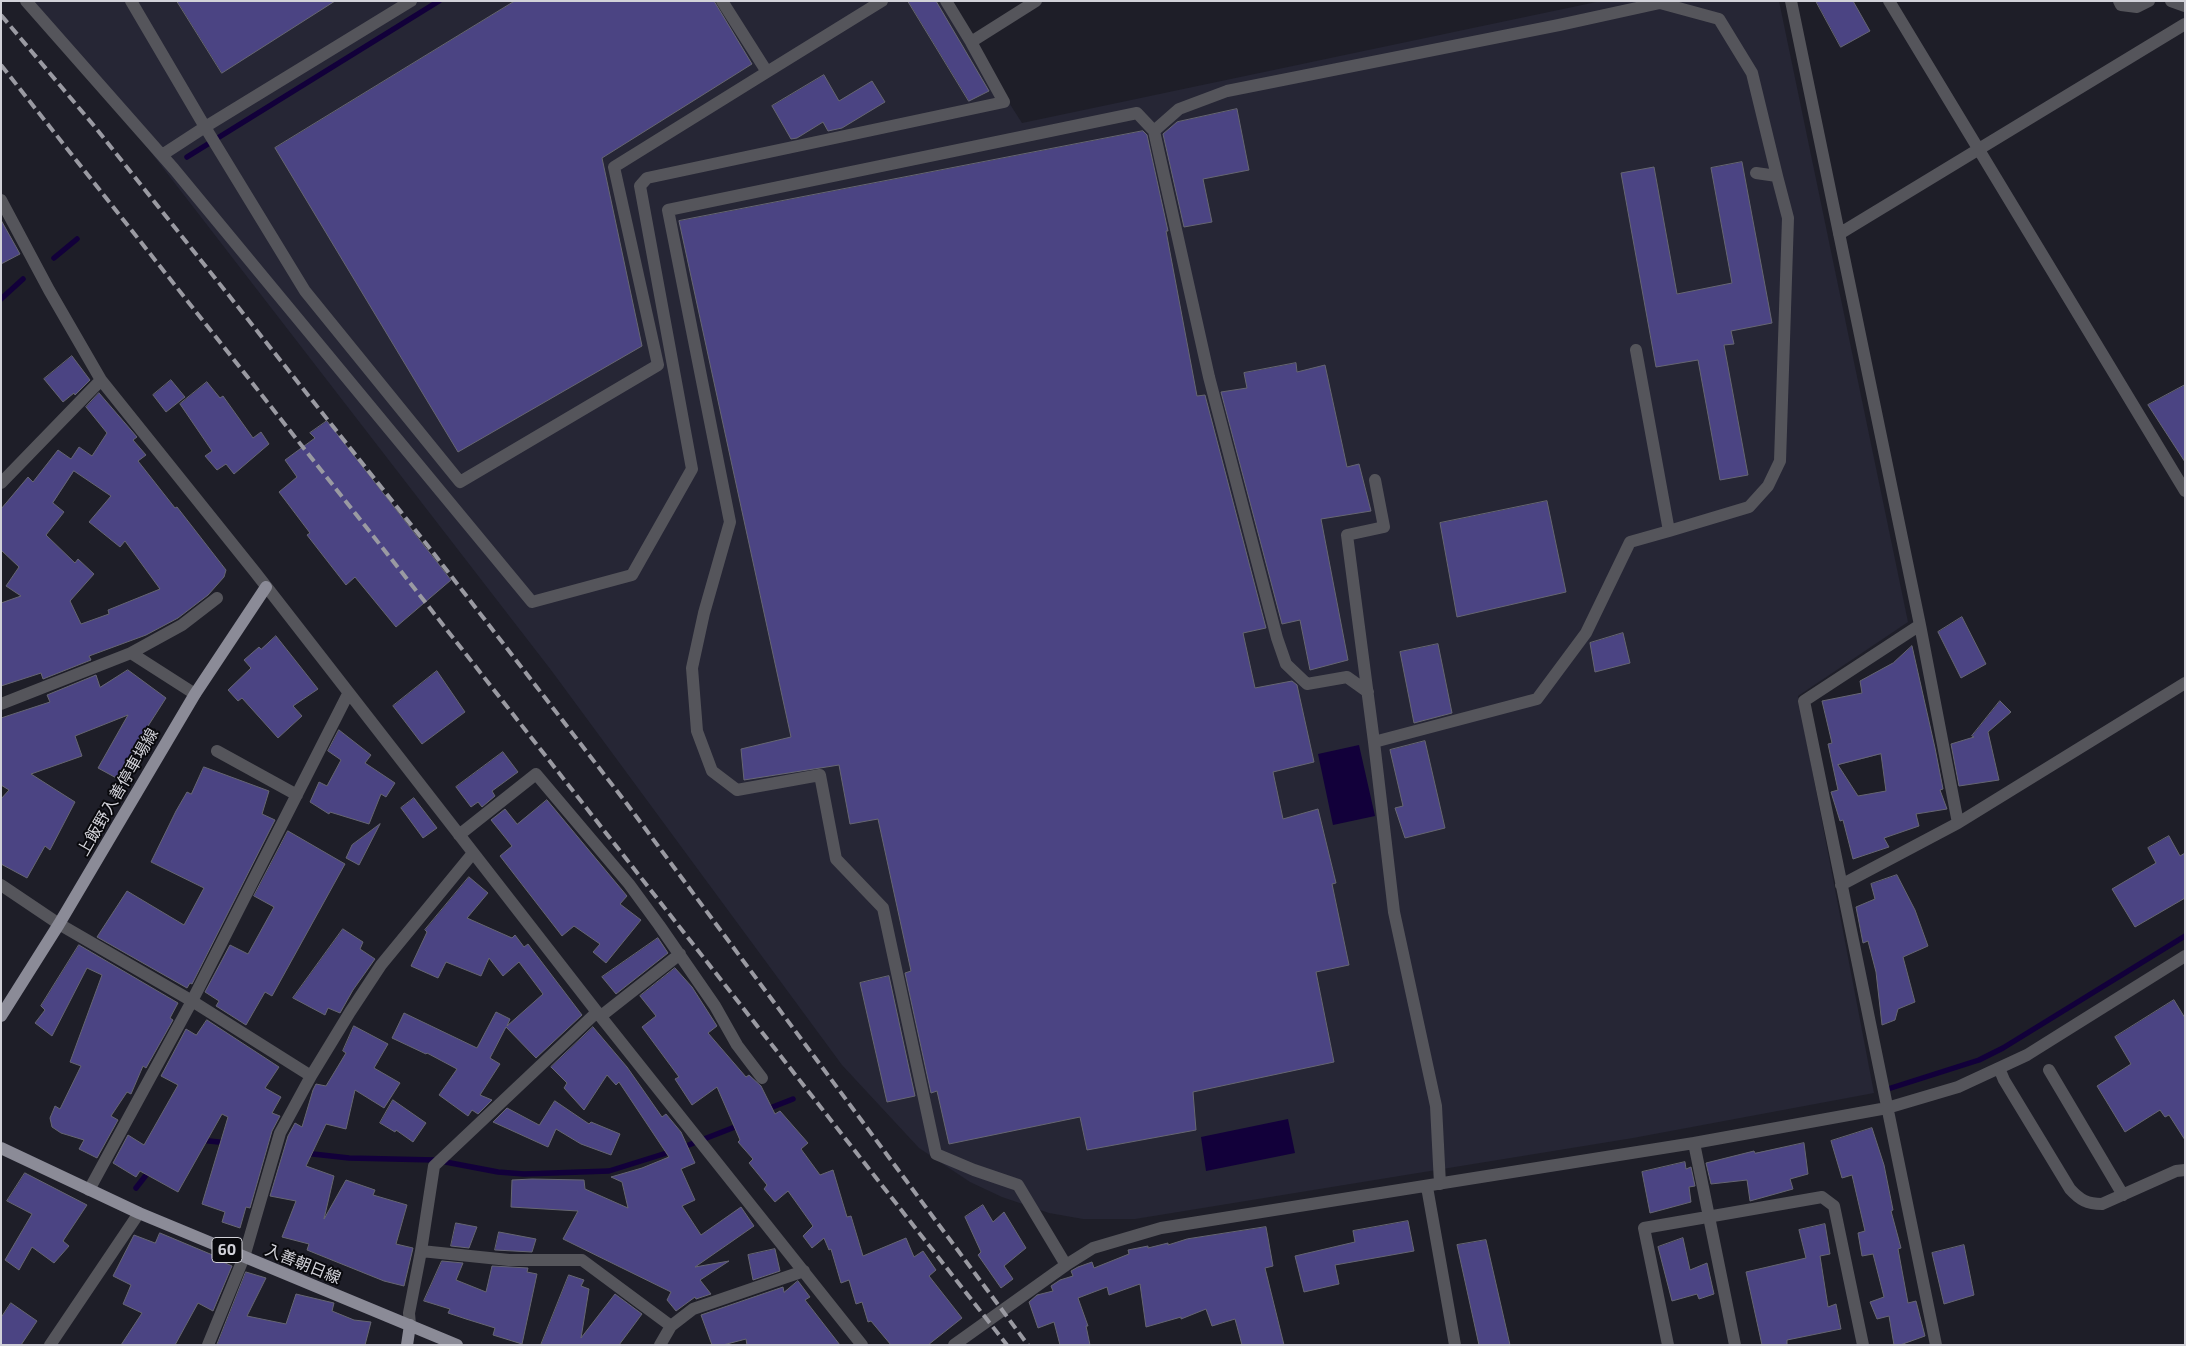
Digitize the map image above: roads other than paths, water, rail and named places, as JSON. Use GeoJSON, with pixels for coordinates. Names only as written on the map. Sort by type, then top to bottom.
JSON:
{"type":"FeatureCollection","features":[{"type":"Feature","properties":{"kind":"main road","name":"上飯野入善停車場線"},"geometry":{"type":"LineString","coordinates":[[1,1016],[59,924],[195,694],[266,587]]}},
{"type":"Feature","properties":{"kind":"main road","name":"入善朝日線"},"geometry":{"type":"LineString","coordinates":[[1,1148],[139,1212],[457,1345]]}},
{"type":"Feature","properties":{"kind":"main road"},"geometry":{"type":"LineString","coordinates":[[407,1345],[410,1325]]}},
{"type":"Feature","properties":{"kind":"street"},"geometry":{"type":"LineString","coordinates":[[26,1],[162,155],[532,602],[632,575],[692,469],[640,186],[647,178],[1004,102],[946,1]]}},
{"type":"Feature","properties":{"kind":"street"},"geometry":{"type":"LineString","coordinates":[[130,1],[305,291],[460,482],[658,365],[614,168],[882,1]]}},
{"type":"Feature","properties":{"kind":"street"},"geometry":{"type":"LineString","coordinates":[[162,155],[411,1]]}},
{"type":"Feature","properties":{"kind":"street"},"geometry":{"type":"LineString","coordinates":[[722,1],[767,72]]}},
{"type":"Feature","properties":{"kind":"street"},"geometry":{"type":"LineString","coordinates":[[971,42],[1036,1]]}},
{"type":"Feature","properties":{"kind":"street"},"geometry":{"type":"LineString","coordinates":[[1791,1],[1920,626],[1958,823]]}},
{"type":"Feature","properties":{"kind":"street"},"geometry":{"type":"LineString","coordinates":[[1889,1],[2185,491]]}},
{"type":"Feature","properties":{"kind":"street"},"geometry":{"type":"LineString","coordinates":[[2119,1],[2121,5],[2136,7],[2149,1]]}},
{"type":"Feature","properties":{"kind":"street"},"geometry":{"type":"LineString","coordinates":[[2171,1],[2185,6]]}},
{"type":"Feature","properties":{"kind":"street"},"geometry":{"type":"LineString","coordinates":[[1154,131],[1179,109],[1227,91],[1660,3],[1719,19],[1752,73],[1788,218],[1780,461],[1768,486],[1749,507],[1630,542],[1586,634],[1537,699],[1374,742]]}},
{"type":"Feature","properties":{"kind":"street"},"geometry":{"type":"LineString","coordinates":[[1839,234],[1977,148],[2185,24]]}},
{"type":"Feature","properties":{"kind":"street"},"geometry":{"type":"LineString","coordinates":[[1066,1265],[1018,1185],[974,1170],[936,1154],[883,908],[836,859],[820,775],[737,790],[712,771],[698,731],[692,668],[704,613],[730,522],[668,210],[1137,113],[1154,131],[1209,377],[1277,638],[1286,664],[1307,684],[1347,677],[1368,692]]}},
{"type":"Feature","properties":{"kind":"street"},"geometry":{"type":"LineString","coordinates":[[1756,173],[1777,176]]}},
{"type":"Feature","properties":{"kind":"street"},"geometry":{"type":"LineString","coordinates":[[3,206],[101,380],[266,587],[599,1014],[862,1345]]}},
{"type":"Feature","properties":{"kind":"street"},"geometry":{"type":"LineString","coordinates":[[1636,350],[1669,531]]}},
{"type":"Feature","properties":{"kind":"street"},"geometry":{"type":"LineString","coordinates":[[1,483],[101,380]]}},
{"type":"Feature","properties":{"kind":"street"},"geometry":{"type":"LineString","coordinates":[[1375,480],[1384,527],[1347,536],[1394,912],[1436,1106],[1440,1184]]}},
{"type":"Feature","properties":{"kind":"street"},"geometry":{"type":"LineString","coordinates":[[1,704],[131,653],[182,625],[217,598]]}},
{"type":"Feature","properties":{"kind":"street"},"geometry":{"type":"LineString","coordinates":[[1920,626],[1804,701],[1936,1345]]}},
{"type":"Feature","properties":{"kind":"street"},"geometry":{"type":"LineString","coordinates":[[131,653],[195,694]]}},
{"type":"Feature","properties":{"kind":"street"},"geometry":{"type":"LineString","coordinates":[[1841,885],[1958,823],[2185,683]]}},
{"type":"Feature","properties":{"kind":"street"},"geometry":{"type":"LineString","coordinates":[[89,1190],[192,1002],[348,694]]}},
{"type":"Feature","properties":{"kind":"street"},"geometry":{"type":"LineString","coordinates":[[217,751],[297,794]]}},
{"type":"Feature","properties":{"kind":"street"},"geometry":{"type":"LineString","coordinates":[[459,835],[536,774],[628,884],[680,954],[715,1006],[737,1045],[762,1078]]}},
{"type":"Feature","properties":{"kind":"street"},"geometry":{"type":"LineString","coordinates":[[208,1345],[244,1257],[280,1133],[350,1012],[381,965],[473,853]]}},
{"type":"Feature","properties":{"kind":"street"},"geometry":{"type":"LineString","coordinates":[[1,885],[59,924],[192,1002],[312,1076]]}},
{"type":"Feature","properties":{"kind":"street"},"geometry":{"type":"LineString","coordinates":[[410,1325],[409,1314],[434,1166],[599,1014],[680,954]]}},
{"type":"Feature","properties":{"kind":"street"},"geometry":{"type":"LineString","coordinates":[[954,1345],[1066,1265],[1093,1248],[1161,1228],[1694,1143],[1887,1108],[1958,1087],[2027,1055],[2184,958]]}},
{"type":"Feature","properties":{"kind":"street"},"geometry":{"type":"LineString","coordinates":[[1999,1068],[2004,1080],[2070,1188],[2080,1199],[2089,1204],[2102,1204],[2176,1171],[2185,1170]]}},
{"type":"Feature","properties":{"kind":"street"},"geometry":{"type":"LineString","coordinates":[[2048,1070],[2123,1195]]}},
{"type":"Feature","properties":{"kind":"street"},"geometry":{"type":"LineString","coordinates":[[1694,1143],[1735,1345]]}},
{"type":"Feature","properties":{"kind":"street"},"geometry":{"type":"LineString","coordinates":[[1427,1187],[1455,1345]]}},
{"type":"Feature","properties":{"kind":"street"},"geometry":{"type":"LineString","coordinates":[[1668,1345],[1644,1228],[1822,1197],[1834,1206],[1862,1345]]}},
{"type":"Feature","properties":{"kind":"street"},"geometry":{"type":"LineString","coordinates":[[50,1345],[139,1212]]}},
{"type":"Feature","properties":{"kind":"street"},"geometry":{"type":"LineString","coordinates":[[421,1251],[509,1260],[582,1260],[671,1326]]}},
{"type":"Feature","properties":{"kind":"street"},"geometry":{"type":"LineString","coordinates":[[660,1345],[671,1326],[693,1309],[804,1272]]}},
{"type":"Feature","properties":{"kind":"waterway"},"geometry":{"type":"LineString","coordinates":[[187,157],[439,1]]}},
{"type":"Feature","properties":{"kind":"waterway"},"geometry":{"type":"LineString","coordinates":[[54,258],[77,239]]}},
{"type":"Feature","properties":{"kind":"waterway"},"geometry":{"type":"LineString","coordinates":[[1,299],[23,279]]}},
{"type":"Feature","properties":{"kind":"waterway"},"geometry":{"type":"LineString","coordinates":[[1891,1088],[1979,1060],[2003,1048],[2185,936]]}},
{"type":"Feature","properties":{"kind":"waterway"},"geometry":{"type":"LineString","coordinates":[[765,1110],[793,1099]]}},
{"type":"Feature","properties":{"kind":"waterway"},"geometry":{"type":"LineString","coordinates":[[681,1148],[740,1125]]}},
{"type":"Feature","properties":{"kind":"waterway"},"geometry":{"type":"LineString","coordinates":[[200,1140],[228,1143]]}},
{"type":"Feature","properties":{"kind":"waterway"},"geometry":{"type":"LineString","coordinates":[[304,1153],[349,1158],[435,1160],[498,1172],[524,1174],[609,1171],[673,1151]]}},
{"type":"Feature","properties":{"kind":"waterway"},"geometry":{"type":"LineString","coordinates":[[136,1188],[150,1170]]}},
{"type":"Feature","properties":{"kind":"railway"},"geometry":{"type":"LineString","coordinates":[[1,15],[95,127],[428,546],[627,804],[1028,1345]]}},
{"type":"Feature","properties":{"kind":"railway"},"geometry":{"type":"LineString","coordinates":[[1,65],[400,570],[1007,1345]]}}]}
